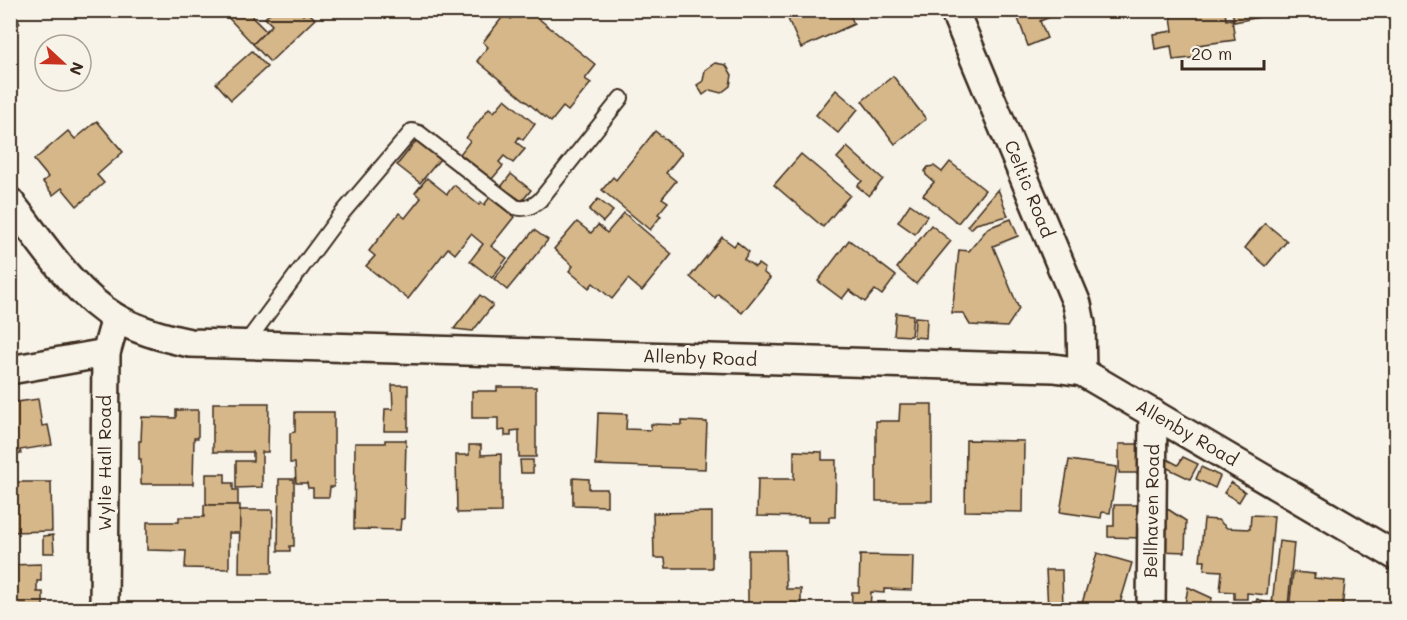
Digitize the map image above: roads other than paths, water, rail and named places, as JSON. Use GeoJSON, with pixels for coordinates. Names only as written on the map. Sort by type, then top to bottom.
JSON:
{"type":"FeatureCollection","features":[{"type":"Feature","properties":{"kind":"street","name":"Celtic Road"},"geometry":{"type":"LineString","coordinates":[[954,10],[1077,304],[1082,334],[1082,372]]}},
{"type":"Feature","properties":{"kind":"street","name":"Allenby Road"},"geometry":{"type":"LineString","coordinates":[[10,202],[79,288],[116,318],[141,330],[190,343],[1054,368],[1082,372],[1396,556]]}},
{"type":"Feature","properties":{"kind":"street","name":"Wylie Hall Road"},"geometry":{"type":"LineString","coordinates":[[104,609],[106,352],[116,318]]}},
{"type":"Feature","properties":{"kind":"street"},"geometry":{"type":"LineString","coordinates":[[10,370],[106,352]]}},
{"type":"Feature","properties":{"kind":"street","name":"Bellhaven Road"},"geometry":{"type":"LineString","coordinates":[[1150,609],[1153,413]]}},
{"type":"Feature","properties":{"kind":"lane"},"geometry":{"type":"LineString","coordinates":[[246,344],[339,217],[412,131],[419,133],[514,207],[531,207],[540,200],[621,98]]}}]}
